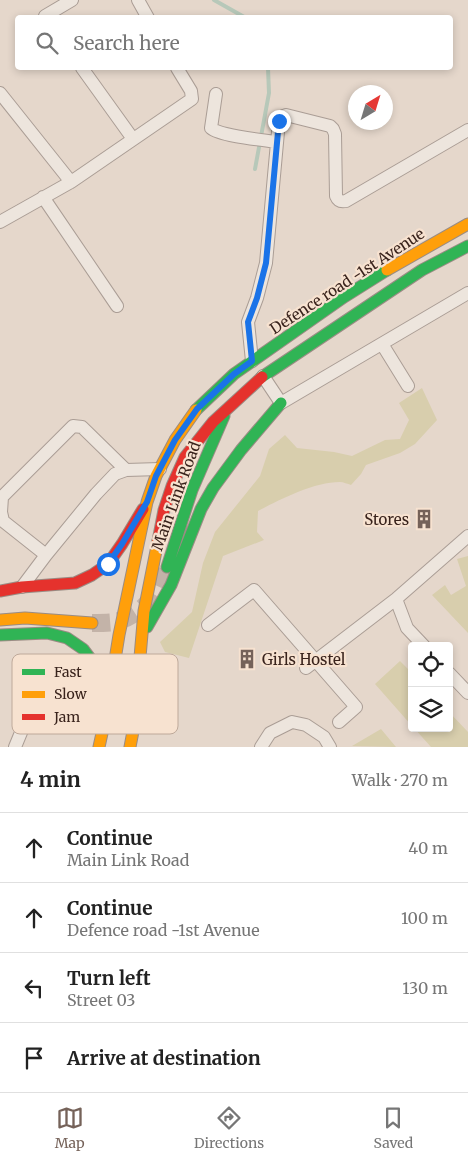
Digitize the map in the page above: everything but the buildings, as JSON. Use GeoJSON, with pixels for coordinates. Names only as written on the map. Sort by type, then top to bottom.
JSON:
{"type":"FeatureCollection","features":[{"type":"Feature","properties":{"kind":"main road","name":"Defence road -1st Avenue"},"geometry":{"type":"LineString","coordinates":[[116,654],[147,502],[160,469],[175,440],[197,409],[234,374],[344,297],[399,262],[468,224]]}},
{"type":"Feature","properties":{"kind":"main road"},"geometry":{"type":"LineString","coordinates":[[140,654],[144,612],[164,510],[185,457],[213,422],[263,376],[422,270],[468,246]]}},
{"type":"Feature","properties":{"kind":"main road"},"geometry":{"type":"LineString","coordinates":[[141,640],[171,585],[201,509],[213,488],[241,450],[281,403]]}},
{"type":"Feature","properties":{"kind":"main road","name":"Main Link Road"},"geometry":{"type":"LineString","coordinates":[[167,567],[183,515],[210,444],[227,408]]}},
{"type":"Feature","properties":{"kind":"main road","name":"Main Link Road"},"geometry":{"type":"LineString","coordinates":[[0,591],[22,587],[75,583],[92,575],[108,564],[147,502]]}},
{"type":"Feature","properties":{"kind":"main road"},"geometry":{"type":"LineString","coordinates":[[0,620],[25,618],[92,623]]}},
{"type":"Feature","properties":{"kind":"main road"},"geometry":{"type":"LineString","coordinates":[[0,635],[46,633],[67,638],[83,649],[87,654]]}},
{"type":"Feature","properties":{"kind":"main road","name":"Defence road -1st Avenue"},"geometry":{"type":"LineString","coordinates":[[99,747],[102,734]]}},
{"type":"Feature","properties":{"kind":"main road"},"geometry":{"type":"LineString","coordinates":[[130,747],[132,734]]}},
{"type":"Feature","properties":{"kind":"street"},"geometry":{"type":"LineString","coordinates":[[47,15],[72,0]]}},
{"type":"Feature","properties":{"kind":"street"},"geometry":{"type":"LineString","coordinates":[[138,0],[146,15]]}},
{"type":"Feature","properties":{"kind":"street"},"geometry":{"type":"LineString","coordinates":[[83,70],[133,139]]}},
{"type":"Feature","properties":{"kind":"street"},"geometry":{"type":"LineString","coordinates":[[0,222],[71,182],[192,98],[178,70]]}},
{"type":"Feature","properties":{"kind":"street"},"geometry":{"type":"LineString","coordinates":[[0,93],[71,182]]}},
{"type":"Feature","properties":{"kind":"street"},"geometry":{"type":"LineString","coordinates":[[216,94],[211,128],[214,131],[266,141]]}},
{"type":"Feature","properties":{"kind":"street"},"geometry":{"type":"LineString","coordinates":[[252,361],[248,322],[257,298],[266,263],[266,141],[283,116],[286,115],[330,126],[333,129],[335,134],[335,192],[337,199],[343,202],[468,130]]}},
{"type":"Feature","properties":{"kind":"street"},"geometry":{"type":"LineString","coordinates":[[43,198],[116,306]]}},
{"type":"Feature","properties":{"kind":"street"},"geometry":{"type":"LineString","coordinates":[[263,376],[281,403],[468,293]]}},
{"type":"Feature","properties":{"kind":"street"},"geometry":{"type":"LineString","coordinates":[[382,344],[408,386]]}},
{"type":"Feature","properties":{"kind":"street"},"geometry":{"type":"LineString","coordinates":[[46,555],[3,521],[0,512],[2,497],[73,426],[82,427],[126,470]]}},
{"type":"Feature","properties":{"kind":"street"},"geometry":{"type":"LineString","coordinates":[[22,587],[96,494],[115,474],[126,470],[160,469]]}},
{"type":"Feature","properties":{"kind":"street"},"geometry":{"type":"LineString","coordinates":[[311,664],[396,599],[468,536]]}},
{"type":"Feature","properties":{"kind":"street"},"geometry":{"type":"LineString","coordinates":[[208,625],[254,590],[311,664],[356,707],[338,722]]}},
{"type":"Feature","properties":{"kind":"street"},"geometry":{"type":"LineString","coordinates":[[396,599],[407,628],[420,642]]}},
{"type":"Feature","properties":{"kind":"street"},"geometry":{"type":"LineString","coordinates":[[453,677],[468,694]]}},
{"type":"Feature","properties":{"kind":"street"},"geometry":{"type":"LineString","coordinates":[[261,747],[270,733],[292,722],[306,724],[324,738],[330,747]]}},
{"type":"Feature","properties":{"kind":"street"},"geometry":{"type":"LineString","coordinates":[[15,747],[20,734]]}},
{"type":"Feature","properties":{"kind":"shaded area"},"geometry":{"type":"Polygon","coordinates":[[[422,388],[437,420],[415,444],[400,453],[366,465],[351,485],[340,482],[319,485],[298,492],[258,511],[257,532],[264,540],[223,556],[189,658],[165,652],[160,642],[192,612],[203,563],[215,532],[260,476],[269,449],[285,435],[297,448],[352,456],[385,440],[400,439],[409,420],[399,403],[422,388]]]}},
{"type":"Feature","properties":{"kind":"shaded area"},"geometry":{"type":"Polygon","coordinates":[[[468,556],[468,633],[432,595],[445,585],[451,595],[466,586],[457,559],[468,556]]]}},
{"type":"Feature","properties":{"kind":"shaded area"},"geometry":{"type":"Polygon","coordinates":[[[400,661],[408,669],[408,721],[375,684],[400,661]]]}},
{"type":"Feature","properties":{"kind":"shaded area"},"geometry":{"type":"Polygon","coordinates":[[[453,716],[468,732],[468,747],[431,747],[418,732],[453,732],[453,716]]]}},
{"type":"Feature","properties":{"kind":"shaded area"},"geometry":{"type":"Polygon","coordinates":[[[381,729],[396,747],[352,746],[381,729]]]}},
{"type":"Feature","properties":{"kind":"waterway"},"geometry":{"type":"LineString","coordinates":[[214,0],[241,15]]}},
{"type":"Feature","properties":{"kind":"waterway"},"geometry":{"type":"LineString","coordinates":[[255,169],[269,93],[268,70]]}},
{"type":"Feature","properties":{"kind":"tunnel"},"geometry":{"type":"LineString","coordinates":[[92,623],[115,622],[125,619],[140,610],[154,595],[167,567]]}},
{"type":"Feature","properties":{"kind":"traffic: fast"},"geometry":{"type":"LineString","coordinates":[[262,377],[422,270],[468,246]]}},
{"type":"Feature","properties":{"kind":"traffic: fast"},"geometry":{"type":"LineString","coordinates":[[196,410],[234,374],[344,297],[387,270]]}},
{"type":"Feature","properties":{"kind":"traffic: fast"},"geometry":{"type":"LineString","coordinates":[[147,627],[171,585],[201,509],[213,488],[241,450],[281,403]]}},
{"type":"Feature","properties":{"kind":"traffic: fast"},"geometry":{"type":"LineString","coordinates":[[167,567],[192,490],[224,416]]}},
{"type":"Feature","properties":{"kind":"traffic: fast"},"geometry":{"type":"LineString","coordinates":[[0,635],[47,633],[67,638],[83,649],[87,654]]}},
{"type":"Feature","properties":{"kind":"traffic: slow"},"geometry":{"type":"LineString","coordinates":[[387,270],[468,224]]}},
{"type":"Feature","properties":{"kind":"traffic: slow"},"geometry":{"type":"LineString","coordinates":[[116,654],[147,502],[156,476],[175,440],[196,410]]}},
{"type":"Feature","properties":{"kind":"traffic: slow"},"geometry":{"type":"LineString","coordinates":[[140,654],[144,611],[158,541]]}},
{"type":"Feature","properties":{"kind":"traffic: slow"},"geometry":{"type":"LineString","coordinates":[[0,620],[25,618],[92,623]]}},
{"type":"Feature","properties":{"kind":"traffic: slow"},"geometry":{"type":"LineString","coordinates":[[99,747],[102,734]]}},
{"type":"Feature","properties":{"kind":"traffic: slow"},"geometry":{"type":"LineString","coordinates":[[130,747],[132,734]]}},
{"type":"Feature","properties":{"kind":"traffic: jam"},"geometry":{"type":"LineString","coordinates":[[158,541],[164,510],[185,457],[213,422],[262,377]]}},
{"type":"Feature","properties":{"kind":"traffic: jam"},"geometry":{"type":"LineString","coordinates":[[0,591],[22,587],[75,583],[92,575],[108,564],[143,509]]}},
{"type":"Feature","properties":{"kind":"place","name":"Stores"},"geometry":{"type":"Point","coordinates":[424,519]}},
{"type":"Feature","properties":{"kind":"place","name":"Girls Hostel"},"geometry":{"type":"Point","coordinates":[247,659]}},
{"type":"Feature","properties":{"kind":"route"},"geometry":{"type":"LineString","coordinates":[[108,564],[147,502],[156,476],[175,440],[197,409],[234,374],[252,361],[248,322],[257,298],[266,263],[279,121]]}}]}
